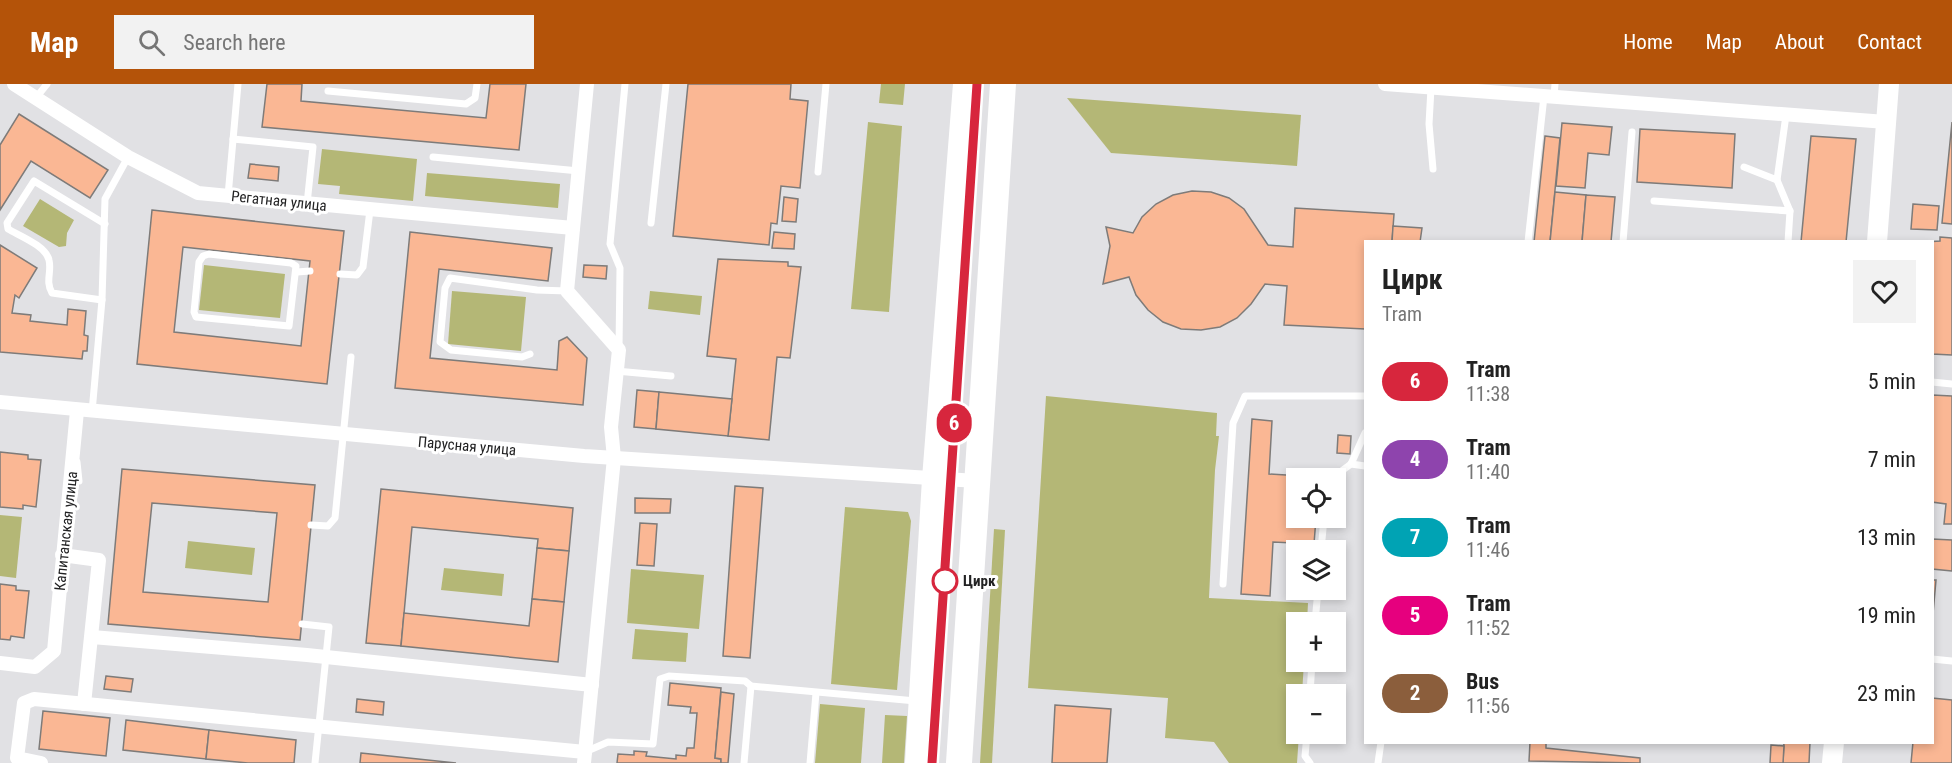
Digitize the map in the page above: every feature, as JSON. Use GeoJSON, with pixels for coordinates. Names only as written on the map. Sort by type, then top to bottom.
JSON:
{"type":"FeatureCollection","features":[{"type":"Feature","properties":{"kind":"highway"},"geometry":{"type":"LineString","coordinates":[[918,763],[935,479],[966,84]]}},
{"type":"Feature","properties":{"kind":"highway"},"geometry":{"type":"LineString","coordinates":[[958,763],[1003,84]]}},
{"type":"Feature","properties":{"kind":"street","name":"Регатная улица"},"geometry":{"type":"LineString","coordinates":[[14,84],[128,157],[187,189],[228,196],[307,204],[573,228]]}},
{"type":"Feature","properties":{"kind":"street"},"geometry":{"type":"LineString","coordinates":[[41,763],[17,758],[24,703],[34,699],[319,725],[585,757],[614,458],[611,427],[619,350],[567,291],[587,84]]}},
{"type":"Feature","properties":{"kind":"street"},"geometry":{"type":"LineString","coordinates":[[1385,84],[1551,92],[1786,115],[1886,122]]}},
{"type":"Feature","properties":{"kind":"street"},"geometry":{"type":"LineString","coordinates":[[1877,240],[1889,84]]}},
{"type":"Feature","properties":{"kind":"street","name":"Парусная улица"},"geometry":{"type":"LineString","coordinates":[[0,402],[77,411],[614,458],[977,482]]}},
{"type":"Feature","properties":{"kind":"street","name":"Капитанская улица"},"geometry":{"type":"LineString","coordinates":[[0,663],[35,667],[54,651],[77,411]]}},
{"type":"Feature","properties":{"kind":"street"},"geometry":{"type":"LineString","coordinates":[[62,555],[99,560],[84,704]]}},
{"type":"Feature","properties":{"kind":"street"},"geometry":{"type":"LineString","coordinates":[[92,637],[592,685]]}},
{"type":"Feature","properties":{"kind":"street"},"geometry":{"type":"LineString","coordinates":[[1832,763],[1834,744]]}},
{"type":"Feature","properties":{"kind":"lane"},"geometry":{"type":"LineString","coordinates":[[36,99],[47,84]]}},
{"type":"Feature","properties":{"kind":"lane"},"geometry":{"type":"LineString","coordinates":[[228,196],[238,84]]}},
{"type":"Feature","properties":{"kind":"lane"},"geometry":{"type":"LineString","coordinates":[[328,91],[466,105],[475,98],[477,84]]}},
{"type":"Feature","properties":{"kind":"lane"},"geometry":{"type":"LineString","coordinates":[[619,350],[620,268],[610,244],[625,84]]}},
{"type":"Feature","properties":{"kind":"lane"},"geometry":{"type":"LineString","coordinates":[[651,223],[666,84]]}},
{"type":"Feature","properties":{"kind":"lane"},"geometry":{"type":"LineString","coordinates":[[818,172],[826,84]]}},
{"type":"Feature","properties":{"kind":"lane"},"geometry":{"type":"LineString","coordinates":[[1431,88],[1429,124],[1433,169]]}},
{"type":"Feature","properties":{"kind":"lane"},"geometry":{"type":"LineString","coordinates":[[1527,240],[1551,92]]}},
{"type":"Feature","properties":{"kind":"lane"},"geometry":{"type":"LineString","coordinates":[[1786,115],[1777,180],[1790,211],[1788,240]]}},
{"type":"Feature","properties":{"kind":"lane"},"geometry":{"type":"LineString","coordinates":[[1623,240],[1632,132]]}},
{"type":"Feature","properties":{"kind":"lane"},"geometry":{"type":"LineString","coordinates":[[233,139],[313,147],[307,204]]}},
{"type":"Feature","properties":{"kind":"lane"},"geometry":{"type":"LineString","coordinates":[[92,412],[102,300],[105,199],[128,157]]}},
{"type":"Feature","properties":{"kind":"lane"},"geometry":{"type":"LineString","coordinates":[[434,157],[579,171]]}},
{"type":"Feature","properties":{"kind":"lane"},"geometry":{"type":"LineString","coordinates":[[1744,167],[1777,180]]}},
{"type":"Feature","properties":{"kind":"lane"},"geometry":{"type":"LineString","coordinates":[[102,300],[54,294],[48,285],[48,257],[42,249],[8,229],[7,223],[34,181],[105,224]]}},
{"type":"Feature","properties":{"kind":"lane"},"geometry":{"type":"LineString","coordinates":[[1654,201],[1790,211]]}},
{"type":"Feature","properties":{"kind":"lane"},"geometry":{"type":"LineString","coordinates":[[340,274],[357,275],[363,267],[370,210]]}},
{"type":"Feature","properties":{"kind":"lane"},"geometry":{"type":"LineString","coordinates":[[209,254],[291,263],[296,266],[297,272],[289,326],[201,319],[194,312],[199,262],[203,256],[209,254]]}},
{"type":"Feature","properties":{"kind":"lane"},"geometry":{"type":"LineString","coordinates":[[297,272],[309,271]]}},
{"type":"Feature","properties":{"kind":"lane"},"geometry":{"type":"LineString","coordinates":[[530,354],[522,357],[451,350],[443,346],[440,342],[445,288],[450,278],[537,290],[567,291]]}},
{"type":"Feature","properties":{"kind":"lane"},"geometry":{"type":"LineString","coordinates":[[311,525],[328,526],[335,518],[351,357]]}},
{"type":"Feature","properties":{"kind":"lane"},"geometry":{"type":"LineString","coordinates":[[616,371],[672,376]]}},
{"type":"Feature","properties":{"kind":"lane"},"geometry":{"type":"LineString","coordinates":[[1934,382],[1952,384]]}},
{"type":"Feature","properties":{"kind":"lane"},"geometry":{"type":"LineString","coordinates":[[1223,584],[1233,423],[1245,396],[1364,396]]}},
{"type":"Feature","properties":{"kind":"lane"},"geometry":{"type":"LineString","coordinates":[[1346,468],[1352,464],[1364,435]]}},
{"type":"Feature","properties":{"kind":"lane"},"geometry":{"type":"LineString","coordinates":[[75,448],[79,481]]}},
{"type":"Feature","properties":{"kind":"lane"},"geometry":{"type":"LineString","coordinates":[[1352,464],[1364,466]]}},
{"type":"Feature","properties":{"kind":"lane"},"geometry":{"type":"LineString","coordinates":[[302,624],[329,627],[315,763]]}},
{"type":"Feature","properties":{"kind":"lane"},"geometry":{"type":"LineString","coordinates":[[1934,659],[1952,660]]}},
{"type":"Feature","properties":{"kind":"lane"},"geometry":{"type":"LineString","coordinates":[[585,757],[608,742],[653,744],[660,679],[669,676],[745,681],[751,686],[922,702]]}},
{"type":"Feature","properties":{"kind":"lane"},"geometry":{"type":"LineString","coordinates":[[744,763],[751,686]]}},
{"type":"Feature","properties":{"kind":"lane"},"geometry":{"type":"LineString","coordinates":[[810,763],[816,693]]}},
{"type":"Feature","properties":{"kind":"lane"},"geometry":{"type":"LineString","coordinates":[[1306,744],[1305,756],[1310,763]]}},
{"type":"Feature","properties":{"kind":"lane"},"geometry":{"type":"LineString","coordinates":[[1378,763],[1380,744]]}},
{"type":"Feature","properties":{"kind":"green space"},"geometry":{"type":"Polygon","coordinates":[[[881,84],[905,84],[903,105],[879,103],[881,84]]]}},
{"type":"Feature","properties":{"kind":"green space"},"geometry":{"type":"Polygon","coordinates":[[[1067,98],[1301,115],[1297,166],[1111,153],[1067,98]]]}},
{"type":"Feature","properties":{"kind":"green space"},"geometry":{"type":"Polygon","coordinates":[[[868,122],[902,126],[889,312],[851,309],[868,122]]]}},
{"type":"Feature","properties":{"kind":"green space"},"geometry":{"type":"Polygon","coordinates":[[[322,149],[417,159],[413,201],[339,194],[340,186],[318,184],[322,149]]]}},
{"type":"Feature","properties":{"kind":"green space"},"geometry":{"type":"Polygon","coordinates":[[[427,173],[560,184],[558,208],[425,196],[427,173]]]}},
{"type":"Feature","properties":{"kind":"green space"},"geometry":{"type":"Polygon","coordinates":[[[40,199],[74,220],[67,233],[66,246],[59,247],[23,226],[40,199]]]}},
{"type":"Feature","properties":{"kind":"green space"},"geometry":{"type":"Polygon","coordinates":[[[204,265],[285,274],[280,318],[199,310],[204,265]]]}},
{"type":"Feature","properties":{"kind":"green space"},"geometry":{"type":"Polygon","coordinates":[[[452,291],[526,297],[521,351],[448,344],[452,291]]]}},
{"type":"Feature","properties":{"kind":"green space"},"geometry":{"type":"Polygon","coordinates":[[[650,291],[702,296],[700,315],[648,309],[650,291]]]}},
{"type":"Feature","properties":{"kind":"green space"},"geometry":{"type":"Polygon","coordinates":[[[1046,396],[1217,413],[1216,436],[1219,436],[1215,470],[1209,598],[1308,603],[1308,612],[1286,612],[1286,672],[1303,672],[1303,684],[1286,684],[1286,744],[1298,744],[1297,763],[1229,763],[1214,742],[1165,738],[1168,698],[1028,688],[1046,396]]]}},
{"type":"Feature","properties":{"kind":"green space"},"geometry":{"type":"Polygon","coordinates":[[[845,507],[908,512],[911,521],[897,690],[831,684],[845,507]]]}},
{"type":"Feature","properties":{"kind":"green space"},"geometry":{"type":"Polygon","coordinates":[[[0,515],[22,517],[16,578],[0,576],[0,515]]]}},
{"type":"Feature","properties":{"kind":"green space"},"geometry":{"type":"Polygon","coordinates":[[[994,529],[1005,530],[992,763],[980,763],[994,529]]]}},
{"type":"Feature","properties":{"kind":"green space"},"geometry":{"type":"Polygon","coordinates":[[[188,541],[255,548],[252,575],[185,568],[188,541]]]}},
{"type":"Feature","properties":{"kind":"green space"},"geometry":{"type":"Polygon","coordinates":[[[444,568],[504,574],[502,596],[441,590],[444,568]]]}},
{"type":"Feature","properties":{"kind":"green space"},"geometry":{"type":"Polygon","coordinates":[[[631,569],[704,575],[699,629],[627,623],[631,569]]]}},
{"type":"Feature","properties":{"kind":"green space"},"geometry":{"type":"Polygon","coordinates":[[[635,629],[688,633],[686,662],[632,659],[635,629]]]}},
{"type":"Feature","properties":{"kind":"green space"},"geometry":{"type":"Polygon","coordinates":[[[820,704],[865,708],[861,763],[815,763],[820,704]]]}},
{"type":"Feature","properties":{"kind":"green space"},"geometry":{"type":"Polygon","coordinates":[[[885,715],[907,716],[904,763],[882,763],[885,715]]]}},
{"type":"Feature","properties":{"kind":"building"},"geometry":{"type":"Polygon","coordinates":[[[267,84],[302,84],[301,101],[486,118],[490,84],[526,84],[519,150],[262,127],[267,84]]]}},
{"type":"Feature","properties":{"kind":"building"},"geometry":{"type":"Polygon","coordinates":[[[688,84],[791,84],[790,99],[808,101],[800,188],[781,186],[777,224],[771,223],[769,245],[673,236],[688,84]]]}},
{"type":"Feature","properties":{"kind":"building"},"geometry":{"type":"Polygon","coordinates":[[[19,114],[108,170],[90,198],[31,161],[0,210],[0,145],[19,114]]]}},
{"type":"Feature","properties":{"kind":"building"},"geometry":{"type":"Polygon","coordinates":[[[1952,122],[1952,224],[1942,223],[1952,122]]]}},
{"type":"Feature","properties":{"kind":"building"},"geometry":{"type":"Polygon","coordinates":[[[1562,123],[1612,127],[1609,155],[1588,153],[1585,188],[1556,186],[1562,123]]]}},
{"type":"Feature","properties":{"kind":"building"},"geometry":{"type":"Polygon","coordinates":[[[1640,129],[1735,134],[1732,188],[1637,182],[1640,129]]]}},
{"type":"Feature","properties":{"kind":"building"},"geometry":{"type":"Polygon","coordinates":[[[1545,136],[1560,138],[1550,240],[1534,240],[1545,136]]]}},
{"type":"Feature","properties":{"kind":"building"},"geometry":{"type":"Polygon","coordinates":[[[1811,136],[1856,139],[1846,240],[1801,240],[1811,136]]]}},
{"type":"Feature","properties":{"kind":"building"},"geometry":{"type":"Polygon","coordinates":[[[250,164],[279,167],[278,181],[248,178],[250,164]]]}},
{"type":"Feature","properties":{"kind":"building"},"geometry":{"type":"Polygon","coordinates":[[[1192,191],[1211,192],[1229,198],[1244,209],[1268,245],[1293,247],[1295,208],[1394,214],[1392,240],[1364,240],[1364,329],[1284,325],[1287,286],[1265,284],[1251,304],[1237,318],[1220,327],[1201,330],[1181,329],[1163,322],[1148,310],[1136,295],[1129,277],[1103,284],[1110,246],[1106,227],[1133,233],[1142,217],[1156,204],[1173,195],[1192,191]]]}},
{"type":"Feature","properties":{"kind":"building"},"geometry":{"type":"Polygon","coordinates":[[[1555,192],[1586,195],[1582,240],[1550,240],[1555,192]]]}},
{"type":"Feature","properties":{"kind":"building"},"geometry":{"type":"Polygon","coordinates":[[[1586,195],[1615,197],[1611,240],[1582,240],[1586,195]]]}},
{"type":"Feature","properties":{"kind":"building"},"geometry":{"type":"Polygon","coordinates":[[[784,197],[798,199],[796,222],[782,221],[784,197]]]}},
{"type":"Feature","properties":{"kind":"building"},"geometry":{"type":"Polygon","coordinates":[[[1913,204],[1939,206],[1937,230],[1911,229],[1913,204]]]}},
{"type":"Feature","properties":{"kind":"building"},"geometry":{"type":"Polygon","coordinates":[[[152,210],[344,231],[327,384],[137,364],[152,210]],[[183,247],[174,332],[301,346],[310,261],[183,247]]]}},
{"type":"Feature","properties":{"kind":"building"},"geometry":{"type":"Polygon","coordinates":[[[1393,226],[1422,228],[1420,240],[1392,240],[1393,226]]]}},
{"type":"Feature","properties":{"kind":"building"},"geometry":{"type":"Polygon","coordinates":[[[410,232],[552,248],[548,281],[439,269],[430,358],[557,370],[559,341],[567,337],[587,358],[583,405],[395,388],[410,232]]]}},
{"type":"Feature","properties":{"kind":"building"},"geometry":{"type":"Polygon","coordinates":[[[774,232],[795,234],[794,249],[772,248],[774,232]]]}},
{"type":"Feature","properties":{"kind":"building"},"geometry":{"type":"Polygon","coordinates":[[[1940,237],[1952,238],[1952,355],[1934,354],[1934,241],[1940,241],[1940,237]]]}},
{"type":"Feature","properties":{"kind":"building"},"geometry":{"type":"Polygon","coordinates":[[[0,245],[37,268],[19,298],[15,295],[12,313],[31,315],[30,321],[67,325],[68,309],[86,311],[84,335],[88,336],[87,351],[83,351],[82,359],[0,352],[0,245]]]}},
{"type":"Feature","properties":{"kind":"building"},"geometry":{"type":"Polygon","coordinates":[[[718,259],[788,262],[788,266],[801,267],[790,358],[777,357],[769,440],[728,436],[736,359],[707,356],[718,259]]]}},
{"type":"Feature","properties":{"kind":"building"},"geometry":{"type":"Polygon","coordinates":[[[584,265],[607,266],[606,279],[583,277],[584,265]]]}},
{"type":"Feature","properties":{"kind":"building"},"geometry":{"type":"Polygon","coordinates":[[[637,390],[659,392],[656,429],[634,427],[637,390]]]}},
{"type":"Feature","properties":{"kind":"building"},"geometry":{"type":"Polygon","coordinates":[[[659,392],[732,399],[728,436],[656,429],[659,392]]]}},
{"type":"Feature","properties":{"kind":"building"},"geometry":{"type":"Polygon","coordinates":[[[1934,395],[1952,396],[1952,524],[1944,524],[1946,504],[1934,502],[1934,395]]]}},
{"type":"Feature","properties":{"kind":"building"},"geometry":{"type":"Polygon","coordinates":[[[1252,419],[1272,421],[1269,474],[1286,475],[1286,528],[1315,528],[1314,540],[1273,542],[1270,596],[1241,594],[1252,419]]]}},
{"type":"Feature","properties":{"kind":"building"},"geometry":{"type":"Polygon","coordinates":[[[1338,435],[1351,436],[1350,454],[1337,453],[1338,435]]]}},
{"type":"Feature","properties":{"kind":"building"},"geometry":{"type":"Polygon","coordinates":[[[0,452],[28,455],[28,459],[41,460],[36,507],[23,505],[23,509],[0,507],[0,452]]]}},
{"type":"Feature","properties":{"kind":"building"},"geometry":{"type":"Polygon","coordinates":[[[122,469],[315,485],[300,640],[108,624],[122,469]],[[152,503],[143,592],[268,602],[277,513],[152,503]]]}},
{"type":"Feature","properties":{"kind":"building"},"geometry":{"type":"Polygon","coordinates":[[[735,486],[763,488],[750,658],[723,656],[735,486]]]}},
{"type":"Feature","properties":{"kind":"building"},"geometry":{"type":"Polygon","coordinates":[[[381,489],[573,508],[569,551],[537,548],[538,539],[412,527],[401,646],[366,643],[381,489]]]}},
{"type":"Feature","properties":{"kind":"building"},"geometry":{"type":"Polygon","coordinates":[[[635,498],[671,499],[670,513],[635,513],[635,498]]]}},
{"type":"Feature","properties":{"kind":"building"},"geometry":{"type":"Polygon","coordinates":[[[640,523],[657,524],[654,566],[637,565],[640,523]]]}},
{"type":"Feature","properties":{"kind":"building"},"geometry":{"type":"Polygon","coordinates":[[[1934,539],[1952,540],[1952,571],[1934,569],[1934,539]]]}},
{"type":"Feature","properties":{"kind":"building"},"geometry":{"type":"Polygon","coordinates":[[[537,548],[569,551],[564,602],[532,599],[537,548]]]}},
{"type":"Feature","properties":{"kind":"building"},"geometry":{"type":"Polygon","coordinates":[[[0,584],[16,586],[16,590],[29,591],[24,638],[11,636],[10,640],[0,639],[0,584]]]}},
{"type":"Feature","properties":{"kind":"building"},"geometry":{"type":"Polygon","coordinates":[[[532,599],[564,602],[558,662],[401,646],[404,613],[529,626],[532,599]]]}},
{"type":"Feature","properties":{"kind":"building"},"geometry":{"type":"Polygon","coordinates":[[[106,676],[133,679],[131,692],[104,689],[106,676]]]}},
{"type":"Feature","properties":{"kind":"building"},"geometry":{"type":"Polygon","coordinates":[[[670,683],[721,688],[715,758],[721,759],[721,763],[617,763],[618,754],[634,755],[634,751],[647,752],[646,756],[676,759],[676,755],[686,756],[687,748],[694,748],[697,713],[690,713],[691,707],[668,705],[670,683]]]}},
{"type":"Feature","properties":{"kind":"building"},"geometry":{"type":"Polygon","coordinates":[[[721,692],[734,694],[728,763],[721,763],[721,759],[715,758],[721,692]]]}},
{"type":"Feature","properties":{"kind":"building"},"geometry":{"type":"Polygon","coordinates":[[[1934,698],[1952,700],[1952,763],[1911,763],[1913,744],[1934,744],[1934,698]]]}},
{"type":"Feature","properties":{"kind":"building"},"geometry":{"type":"Polygon","coordinates":[[[357,699],[384,702],[383,715],[356,712],[357,699]]]}},
{"type":"Feature","properties":{"kind":"building"},"geometry":{"type":"Polygon","coordinates":[[[1055,705],[1111,709],[1107,763],[1052,763],[1055,705]]]}},
{"type":"Feature","properties":{"kind":"building"},"geometry":{"type":"Polygon","coordinates":[[[43,711],[110,718],[106,756],[39,749],[43,711]]]}},
{"type":"Feature","properties":{"kind":"building"},"geometry":{"type":"Polygon","coordinates":[[[126,720],[209,730],[206,759],[123,750],[126,720]]]}},
{"type":"Feature","properties":{"kind":"building"},"geometry":{"type":"Polygon","coordinates":[[[209,730],[296,740],[294,763],[248,763],[206,759],[209,730]]]}},
{"type":"Feature","properties":{"kind":"building"},"geometry":{"type":"Polygon","coordinates":[[[1530,744],[1546,744],[1546,748],[1640,758],[1640,763],[1529,761],[1530,744]]]}},
{"type":"Feature","properties":{"kind":"building"},"geometry":{"type":"Polygon","coordinates":[[[1784,744],[1810,744],[1809,763],[1783,763],[1784,744]]]}},
{"type":"Feature","properties":{"kind":"building"},"geometry":{"type":"Polygon","coordinates":[[[1771,745],[1784,746],[1783,763],[1770,763],[1771,745]]]}},
{"type":"Feature","properties":{"kind":"building"},"geometry":{"type":"Polygon","coordinates":[[[361,753],[456,763],[360,763],[361,753]]]}},
{"type":"Feature","properties":{"kind":"tram line"},"geometry":{"type":"LineString","coordinates":[[932,763],[977,84]]}},
{"type":"Feature","properties":{"kind":"tram line","name":"6"},"geometry":{"type":"LineString","coordinates":[[932,763],[977,84]]}},
{"type":"Feature","properties":{"kind":"place","name":"Цирк"},"geometry":{"type":"Point","coordinates":[945,581]}}]}
